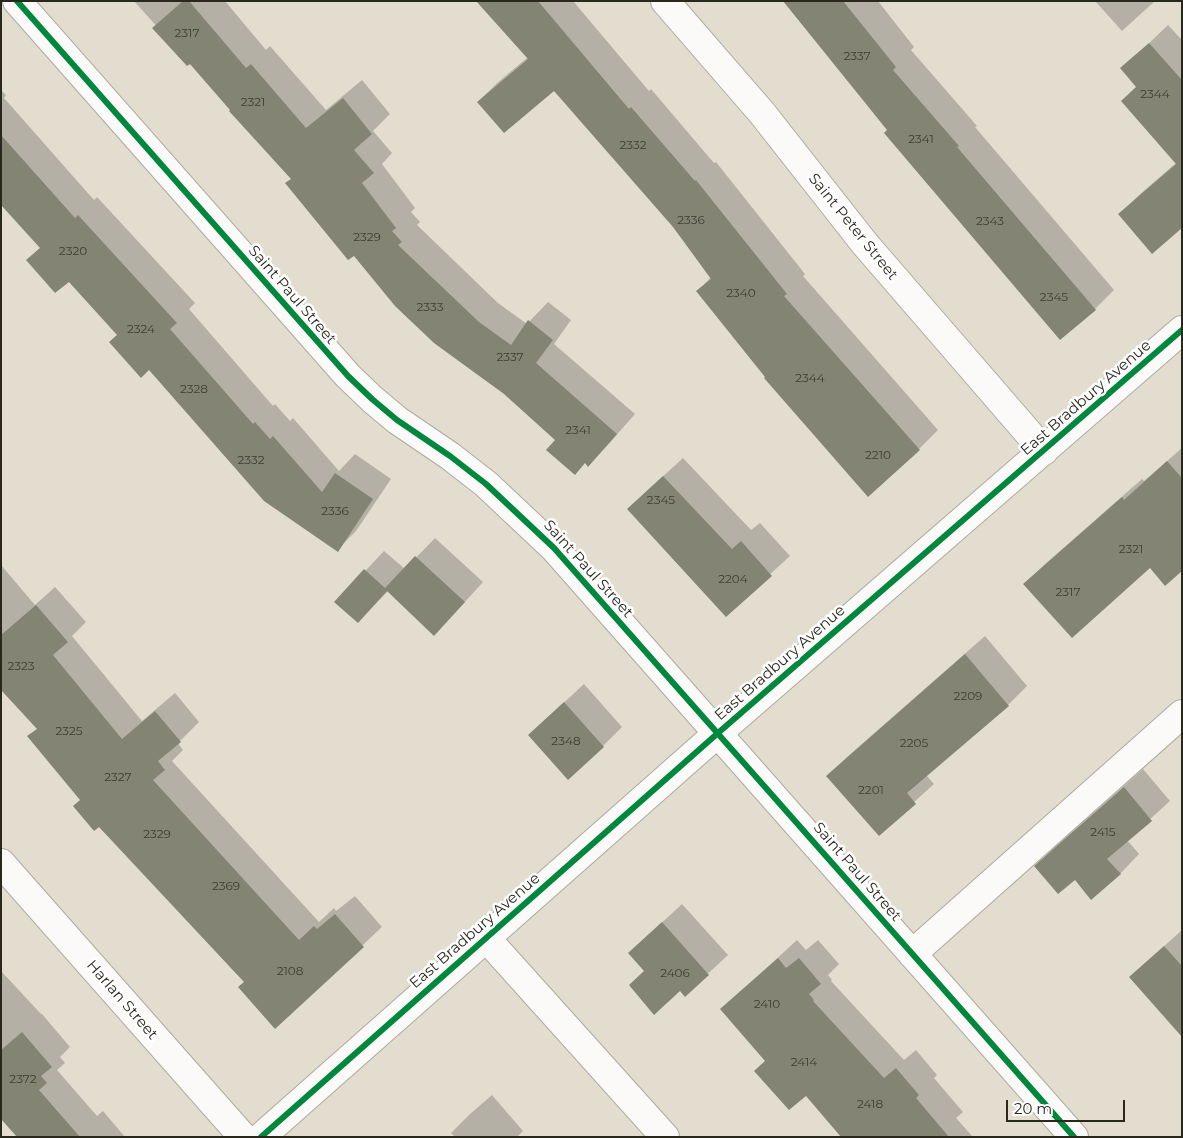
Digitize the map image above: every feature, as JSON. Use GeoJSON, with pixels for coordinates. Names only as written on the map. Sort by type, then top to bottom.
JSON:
{"type":"FeatureCollection","features":[{"type":"Feature","properties":{"kind":"street","name":"Saint Paul Street"},"geometry":{"type":"LineString","coordinates":[[17,1],[335,363],[397,420],[475,475],[531,524],[554,548],[1074,1137]]}},
{"type":"Feature","properties":{"kind":"street","name":"Saint Peter Street"},"geometry":{"type":"LineString","coordinates":[[665,1],[762,113],[864,244],[1044,451]]}},
{"type":"Feature","properties":{"kind":"street","name":"East Bradbury Avenue"},"geometry":{"type":"LineString","coordinates":[[261,1137],[718,733],[1182,330]]}},
{"type":"Feature","properties":{"kind":"street"},"geometry":{"type":"LineString","coordinates":[[912,954],[1182,714]]}},
{"type":"Feature","properties":{"kind":"street","name":"Harlan Street"},"geometry":{"type":"LineString","coordinates":[[1,863],[243,1137]]}},
{"type":"Feature","properties":{"kind":"street"},"geometry":{"type":"LineString","coordinates":[[486,938],[664,1137]]}},
{"type":"Feature","properties":{"kind":"building"},"geometry":{"type":"Polygon","coordinates":[[[183,1],[189,1],[246,68],[251,64],[306,128],[343,98],[372,134],[354,150],[374,173],[362,183],[396,228],[392,231],[402,242],[398,245],[479,322],[511,345],[528,320],[553,340],[536,363],[617,434],[588,467],[585,463],[575,475],[546,450],[555,440],[504,394],[434,343],[395,306],[354,256],[348,260],[285,183],[291,179],[229,111],[190,64],[187,66],[152,28],[183,1]]]}},
{"type":"Feature","properties":{"kind":"building"},"geometry":{"type":"Polygon","coordinates":[[[476,1],[538,1],[629,109],[631,107],[696,180],[787,294],[784,296],[920,450],[868,497],[764,378],[696,291],[711,279],[673,227],[554,91],[504,133],[477,102],[528,59],[476,1]]]}},
{"type":"Feature","properties":{"kind":"building"},"geometry":{"type":"Polygon","coordinates":[[[783,1],[843,1],[896,67],[893,70],[1096,310],[1060,340],[884,133],[887,130],[783,1]]]}},
{"type":"Feature","properties":{"kind":"building"},"geometry":{"type":"Polygon","coordinates":[[[1149,43],[1182,80],[1182,228],[1152,254],[1118,214],[1176,164],[1121,101],[1136,87],[1120,68],[1149,43]]]}},
{"type":"Feature","properties":{"kind":"building"},"geometry":{"type":"Polygon","coordinates":[[[1,135],[75,218],[78,215],[177,323],[170,329],[253,424],[255,422],[270,439],[273,436],[322,492],[335,473],[373,499],[338,552],[264,501],[149,370],[141,378],[109,342],[117,335],[69,282],[55,293],[26,260],[40,248],[1,205],[1,135]]]}},
{"type":"Feature","properties":{"kind":"building"},"geometry":{"type":"Polygon","coordinates":[[[1167,461],[1182,478],[1182,571],[1165,586],[1150,568],[1072,638],[1023,584],[1122,497],[1124,500],[1167,461]]]}},
{"type":"Feature","properties":{"kind":"building"},"geometry":{"type":"Polygon","coordinates":[[[663,476],[732,549],[741,541],[772,576],[726,617],[627,509],[663,476]]]}},
{"type":"Feature","properties":{"kind":"building"},"geometry":{"type":"Polygon","coordinates":[[[415,556],[465,602],[434,636],[387,591],[358,623],[334,602],[364,569],[385,588],[415,556]]]}},
{"type":"Feature","properties":{"kind":"building"},"geometry":{"type":"Polygon","coordinates":[[[36,605],[68,642],[53,655],[122,739],[155,711],[181,742],[158,761],[165,770],[153,780],[299,940],[314,926],[317,929],[335,914],[364,947],[275,1029],[238,987],[244,982],[99,827],[94,831],[73,806],[80,800],[27,736],[37,729],[1,690],[1,635],[36,605]]]}},
{"type":"Feature","properties":{"kind":"building"},"geometry":{"type":"Polygon","coordinates":[[[965,654],[1009,706],[907,793],[916,804],[879,836],[826,776],[965,654]]]}},
{"type":"Feature","properties":{"kind":"building"},"geometry":{"type":"Polygon","coordinates":[[[564,702],[604,747],[568,780],[528,735],[564,702]]]}},
{"type":"Feature","properties":{"kind":"building"},"geometry":{"type":"Polygon","coordinates":[[[1124,787],[1152,821],[1107,859],[1121,874],[1091,900],[1075,880],[1058,894],[1034,866],[1124,787]]]}},
{"type":"Feature","properties":{"kind":"building"},"geometry":{"type":"Polygon","coordinates":[[[662,922],[709,975],[685,997],[680,991],[654,1015],[629,985],[644,971],[628,953],[662,922]]]}},
{"type":"Feature","properties":{"kind":"building"},"geometry":{"type":"Polygon","coordinates":[[[1164,946],[1182,966],[1182,1037],[1129,977],[1164,946]]]}},
{"type":"Feature","properties":{"kind":"building"},"geometry":{"type":"Polygon","coordinates":[[[778,958],[786,968],[799,958],[821,984],[809,994],[813,1001],[884,1078],[896,1068],[919,1095],[916,1098],[949,1137],[841,1137],[806,1096],[789,1110],[754,1071],[765,1061],[720,1009],[778,958]]]}},
{"type":"Feature","properties":{"kind":"building"},"geometry":{"type":"Polygon","coordinates":[[[22,1032],[52,1067],[41,1076],[47,1083],[39,1090],[80,1137],[17,1137],[1,1119],[1,1050],[22,1032]]]}},
{"type":"Feature","properties":{"kind":"cycle path"},"geometry":{"type":"LineString","coordinates":[[17,1],[348,376],[397,420],[450,456],[486,484],[554,548],[1074,1137]]}},
{"type":"Feature","properties":{"kind":"cycle path"},"geometry":{"type":"LineString","coordinates":[[261,1137],[718,733],[1182,330]]}}]}
